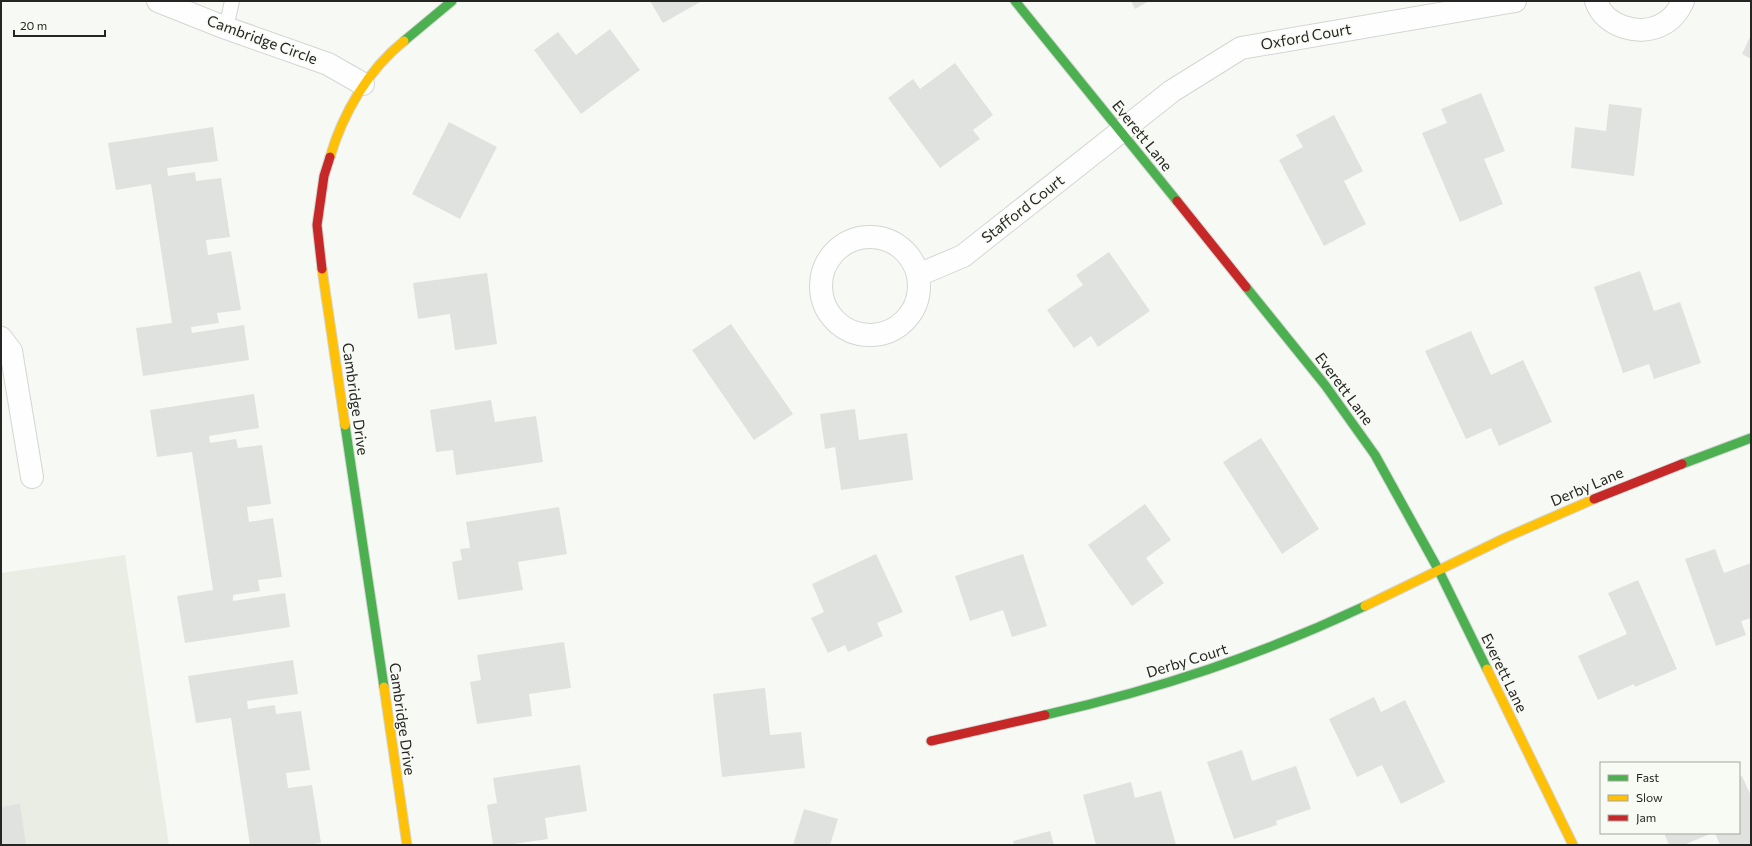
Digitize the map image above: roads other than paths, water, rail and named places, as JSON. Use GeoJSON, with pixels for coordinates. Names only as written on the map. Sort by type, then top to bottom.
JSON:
{"type":"FeatureCollection","features":[{"type":"Feature","properties":{"kind":"street","name":"Cambridge Circle"},"geometry":{"type":"LineString","coordinates":[[158,1],[226,28],[328,64],[363,84]]}},
{"type":"Feature","properties":{"kind":"street","name":"Cambridge Drive"},"geometry":{"type":"LineString","coordinates":[[407,845],[322,272],[317,225],[324,176],[335,140],[363,84],[400,44],[452,1]]}},
{"type":"Feature","properties":{"kind":"street","name":"Everett Lane"},"geometry":{"type":"LineString","coordinates":[[1015,1],[1325,385],[1375,455],[1438,569],[1572,845]]}},
{"type":"Feature","properties":{"kind":"street","name":"Oxford Court"},"geometry":{"type":"LineString","coordinates":[[1121,132],[1172,91],[1241,48],[1515,1]]}},
{"type":"Feature","properties":{"kind":"street"},"geometry":{"type":"LineString","coordinates":[[1596,1],[1597,6],[1610,20],[1626,28],[1645,30],[1663,24],[1678,12],[1683,1]]}},
{"type":"Feature","properties":{"kind":"street","name":"Stafford Court"},"geometry":{"type":"LineString","coordinates":[[918,275],[963,256],[1121,132]]}},
{"type":"Feature","properties":{"kind":"street"},"geometry":{"type":"LineString","coordinates":[[879,237],[897,244],[910,258],[918,275],[918,295],[911,312],[898,326],[880,334],[861,334],[843,327],[829,314],[822,296],[821,277],[829,259],[842,245],[860,238],[879,237]]}},
{"type":"Feature","properties":{"kind":"street"},"geometry":{"type":"LineString","coordinates":[[1,338],[12,351],[32,477]]}},
{"type":"Feature","properties":{"kind":"street","name":"Derby Lane"},"geometry":{"type":"LineString","coordinates":[[1438,569],[1543,520],[1628,484],[1751,438]]}},
{"type":"Feature","properties":{"kind":"street","name":"Derby Court"},"geometry":{"type":"LineString","coordinates":[[931,741],[1103,702],[1216,668],[1262,652],[1369,606],[1438,569]]}},
{"type":"Feature","properties":{"kind":"lane"},"geometry":{"type":"LineString","coordinates":[[226,28],[232,1]]}}]}
